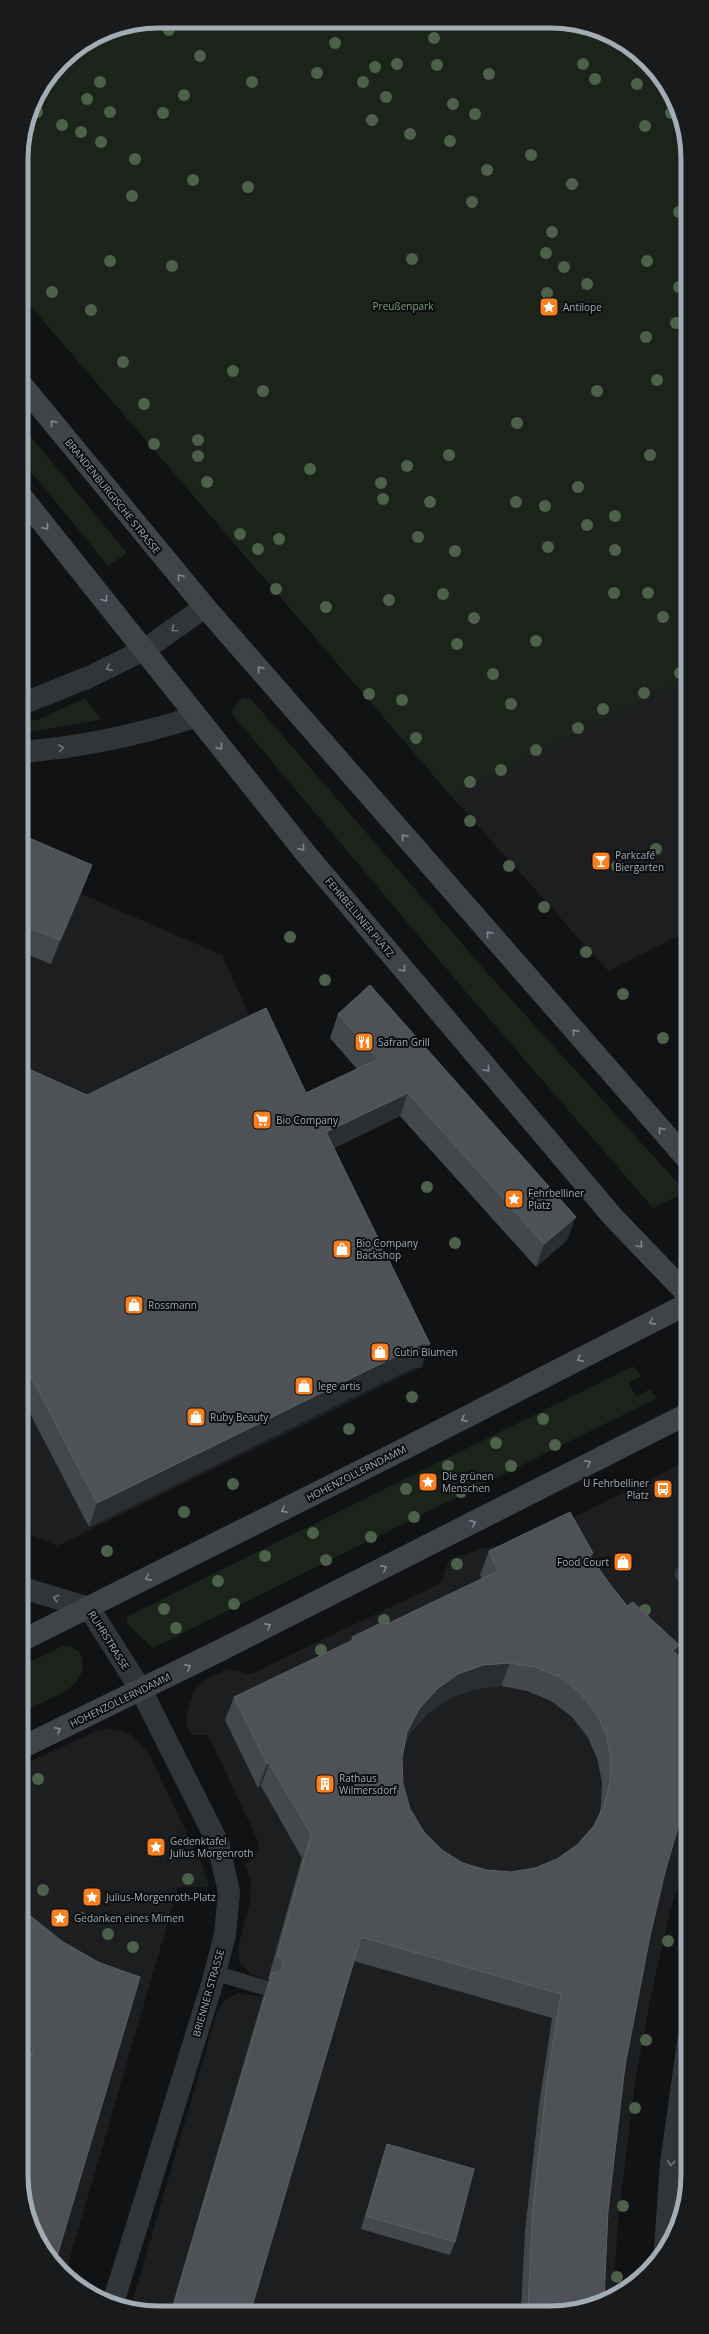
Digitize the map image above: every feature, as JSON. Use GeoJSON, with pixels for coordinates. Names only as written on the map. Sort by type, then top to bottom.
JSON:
{"type":"FeatureCollection","features":[{"type":"Feature","properties":{"kind":"main road","name":"BRANDENBURGISCHE STRASSE"},"geometry":{"type":"LineString","coordinates":[[28,392],[205,607]]}},
{"type":"Feature","properties":{"kind":"main road"},"geometry":{"type":"LineString","coordinates":[[28,505],[144,650],[195,717]]}},
{"type":"Feature","properties":{"kind":"main road"},"geometry":{"type":"LineString","coordinates":[[205,607],[681,1152]]}},
{"type":"Feature","properties":{"kind":"main road","name":"FEHRBELLINER PLATZ"},"geometry":{"type":"LineString","coordinates":[[195,717],[307,855],[613,1217],[681,1288]]}},
{"type":"Feature","properties":{"kind":"main road","name":"HOHENZOLLERNDAMM"},"geometry":{"type":"LineString","coordinates":[[28,1638],[681,1307]]}},
{"type":"Feature","properties":{"kind":"main road","name":"HOHENZOLLERNDAMM"},"geometry":{"type":"LineString","coordinates":[[28,1745],[141,1690],[681,1417]]}},
{"type":"Feature","properties":{"kind":"street"},"geometry":{"type":"LineString","coordinates":[[28,702],[89,677],[144,650],[205,607]]}},
{"type":"Feature","properties":{"kind":"street"},"geometry":{"type":"LineString","coordinates":[[28,751],[63,748],[130,736],[195,717]]}},
{"type":"Feature","properties":{"kind":"street","name":"RUHRSTRASSE"},"geometry":{"type":"LineString","coordinates":[[28,1590],[89,1608],[141,1690]]}},
{"type":"Feature","properties":{"kind":"street","name":"BRIENNER STRASSE"},"geometry":{"type":"LineString","coordinates":[[115,2298],[215,1973],[225,1935],[229,1892],[218,1844],[141,1690]]}},
{"type":"Feature","properties":{"kind":"street"},"geometry":{"type":"LineString","coordinates":[[666,2237],[671,2163],[681,2092]]}},
{"type":"Feature","properties":{"kind":"lane"},"geometry":{"type":"LineString","coordinates":[[215,1973],[266,1988]]}},
{"type":"Feature","properties":{"kind":"shaded area"},"geometry":{"type":"Polygon","coordinates":[[[681,681],[681,934],[608,971],[451,796],[681,681]]]}},
{"type":"Feature","properties":{"kind":"shaded area"},"geometry":{"type":"Polygon","coordinates":[[[28,865],[81,894],[222,955],[257,1032],[424,1366],[57,1546],[28,1533],[28,865]]]}},
{"type":"Feature","properties":{"kind":"shaded area"},"geometry":{"type":"Polygon","coordinates":[[[681,1464],[681,1879],[671,1908],[651,1995],[635,2083],[619,2211],[613,2290],[592,2299],[559,2306],[150,2306],[132,2303],[217,2012],[224,2001],[238,1993],[263,1997],[268,1980],[251,1974],[240,1963],[238,1948],[250,1902],[251,1882],[245,1865],[258,1850],[259,1843],[208,1735],[191,1735],[189,1731],[186,1717],[193,1692],[206,1679],[228,1669],[251,1674],[441,1583],[449,1560],[485,1548],[518,1542],[555,1527],[681,1464]]]}},
{"type":"Feature","properties":{"kind":"shaded area"},"geometry":{"type":"Polygon","coordinates":[[[109,1729],[122,1731],[133,1736],[148,1752],[201,1863],[209,1887],[178,1887],[67,2269],[55,2255],[41,2233],[35,2217],[29,2192],[28,1763],[96,1731],[109,1729]]]}},
{"type":"Feature","properties":{"kind":"green space","name":"Preußenpark"},"geometry":{"type":"Polygon","coordinates":[[[150,28],[559,28],[592,35],[616,45],[643,66],[664,93],[668,101],[674,117],[681,150],[681,681],[451,796],[28,303],[28,150],[32,125],[45,93],[60,72],[72,60],[101,41],[117,35],[150,28]]]}},
{"type":"Feature","properties":{"kind":"green space"},"geometry":{"type":"Polygon","coordinates":[[[28,433],[127,553],[108,566],[28,468],[28,433]]]}},
{"type":"Feature","properties":{"kind":"green space"},"geometry":{"type":"Polygon","coordinates":[[[85,698],[101,719],[43,730],[28,731],[28,722],[39,719],[85,698]]]}},
{"type":"Feature","properties":{"kind":"green space"},"geometry":{"type":"Polygon","coordinates":[[[243,698],[251,699],[490,976],[681,1186],[681,1194],[653,1208],[460,985],[232,714],[233,708],[243,698]]]}},
{"type":"Feature","properties":{"kind":"green space"},"geometry":{"type":"Polygon","coordinates":[[[633,1366],[641,1376],[629,1383],[636,1397],[650,1389],[657,1398],[153,1648],[126,1622],[128,1616],[633,1366]]]}},
{"type":"Feature","properties":{"kind":"green space"},"geometry":{"type":"Polygon","coordinates":[[[63,1646],[70,1646],[80,1653],[83,1665],[81,1675],[66,1691],[28,1709],[28,1663],[63,1646]]]}},
{"type":"Feature","properties":{"kind":"building"},"geometry":{"type":"Polygon","coordinates":[[[28,838],[92,865],[60,940],[28,927],[28,838]]]}},
{"type":"Feature","properties":{"kind":"building"},"geometry":{"type":"Polygon","coordinates":[[[370,985],[576,1217],[544,1244],[408,1093],[326,1132],[430,1344],[421,1344],[97,1503],[28,1371],[28,1069],[87,1095],[266,1008],[306,1093],[378,1059],[338,1014],[370,985]]]}},
{"type":"Feature","properties":{"kind":"building"},"geometry":{"type":"Polygon","coordinates":[[[570,1512],[593,1553],[590,1556],[609,1583],[627,1606],[633,1602],[679,1645],[672,1651],[681,1657],[681,1817],[665,1872],[650,1936],[625,2066],[608,2211],[604,2294],[592,2299],[559,2306],[528,2306],[533,2207],[547,2081],[561,1994],[361,1937],[252,2306],[173,2306],[272,1973],[277,1973],[283,1967],[283,1962],[277,1956],[311,1834],[269,1763],[267,1764],[234,1697],[353,1640],[352,1637],[383,1622],[385,1625],[498,1571],[489,1551],[570,1512]],[[510,1663],[483,1665],[458,1674],[437,1689],[419,1709],[407,1732],[402,1758],[403,1784],[410,1809],[424,1832],[442,1850],[463,1863],[486,1870],[511,1872],[535,1868],[557,1859],[577,1845],[593,1827],[604,1806],[610,1782],[611,1758],[606,1734],[596,1713],[580,1693],[560,1677],[535,1667],[510,1663]]]}},
{"type":"Feature","properties":{"kind":"building"},"geometry":{"type":"Polygon","coordinates":[[[28,1914],[63,1942],[100,1963],[140,1977],[57,2257],[41,2233],[35,2217],[29,2192],[28,2066],[33,2049],[28,2046],[28,1914]]]}},
{"type":"Feature","properties":{"kind":"building"},"geometry":{"type":"Polygon","coordinates":[[[387,2144],[474,2169],[455,2242],[366,2216],[387,2144]]]}},
{"type":"Feature","properties":{"kind":"place","name":"Antilope"},"geometry":{"type":"Point","coordinates":[549,307]}},
{"type":"Feature","properties":{"kind":"place","name":"Parkcafé Biergarten"},"geometry":{"type":"Point","coordinates":[601,861]}},
{"type":"Feature","properties":{"kind":"place","name":"Safran Grill"},"geometry":{"type":"Point","coordinates":[364,1042]}},
{"type":"Feature","properties":{"kind":"place","name":"Bio Company"},"geometry":{"type":"Point","coordinates":[262,1120]}},
{"type":"Feature","properties":{"kind":"place","name":"Fehrbelliner Platz"},"geometry":{"type":"Point","coordinates":[514,1199]}},
{"type":"Feature","properties":{"kind":"place","name":"Bio Company Backshop"},"geometry":{"type":"Point","coordinates":[342,1249]}},
{"type":"Feature","properties":{"kind":"place","name":"Rossmann"},"geometry":{"type":"Point","coordinates":[134,1305]}},
{"type":"Feature","properties":{"kind":"place","name":"Cutin Blumen"},"geometry":{"type":"Point","coordinates":[380,1352]}},
{"type":"Feature","properties":{"kind":"place","name":"lege artis"},"geometry":{"type":"Point","coordinates":[304,1386]}},
{"type":"Feature","properties":{"kind":"place","name":"Ruby Beauty"},"geometry":{"type":"Point","coordinates":[196,1417]}},
{"type":"Feature","properties":{"kind":"place","name":"Die grünen Menschen"},"geometry":{"type":"Point","coordinates":[428,1482]}},
{"type":"Feature","properties":{"kind":"place","name":"U Fehrbelliner Platz"},"geometry":{"type":"Point","coordinates":[663,1489]}},
{"type":"Feature","properties":{"kind":"place","name":"Food Court"},"geometry":{"type":"Point","coordinates":[623,1562]}},
{"type":"Feature","properties":{"kind":"place","name":"Rathaus Wilmersdorf"},"geometry":{"type":"Point","coordinates":[325,1784]}},
{"type":"Feature","properties":{"kind":"place","name":"Gedenktafel Julius Morgenroth"},"geometry":{"type":"Point","coordinates":[156,1847]}},
{"type":"Feature","properties":{"kind":"place","name":"Julius-Morgenroth-Platz"},"geometry":{"type":"Point","coordinates":[92,1897]}},
{"type":"Feature","properties":{"kind":"place","name":"Gedanken eines Mimen"},"geometry":{"type":"Point","coordinates":[60,1918]}}]}
